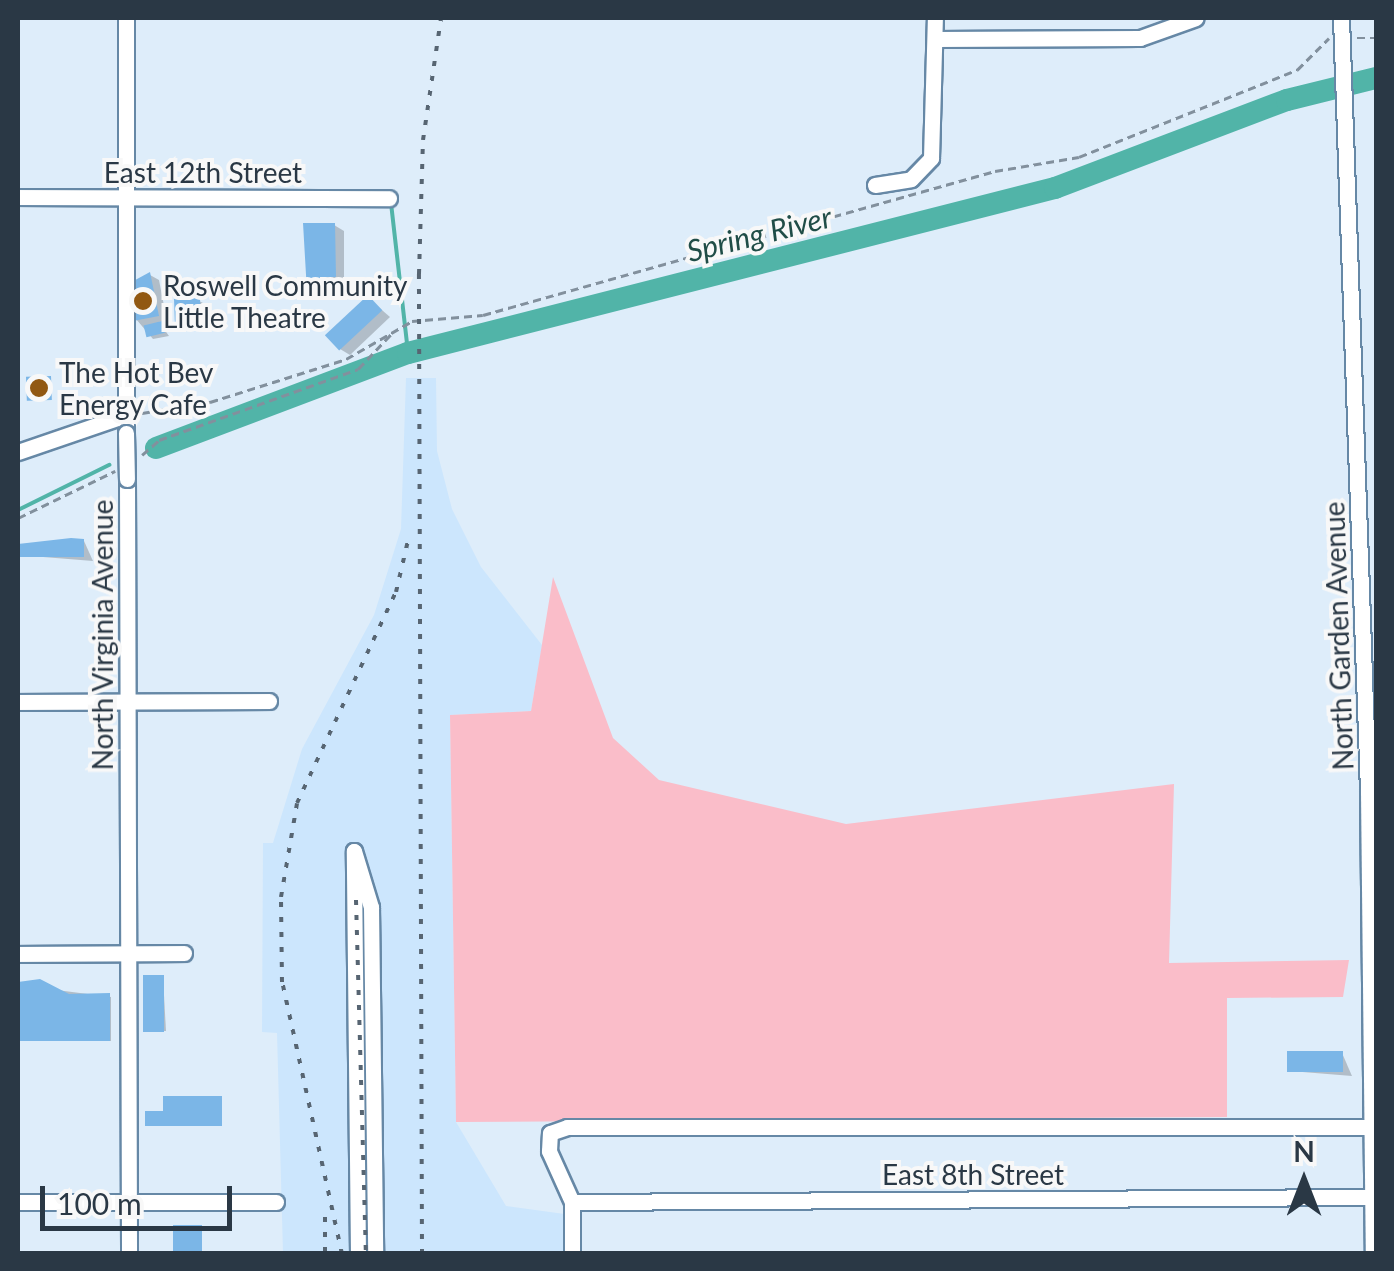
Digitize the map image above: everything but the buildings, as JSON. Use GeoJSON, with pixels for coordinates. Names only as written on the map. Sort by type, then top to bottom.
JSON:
{"type":"FeatureCollection","features":[{"type":"Feature","properties":{"kind":"street","name":"North Virginia Avenue"},"geometry":{"type":"LineString","coordinates":[[126,18],[129,1254]]}},
{"type":"Feature","properties":{"kind":"street"},"geometry":{"type":"LineString","coordinates":[[875,185],[911,178],[932,158],[935,18]]}},
{"type":"Feature","properties":{"kind":"street"},"geometry":{"type":"LineString","coordinates":[[936,39],[1140,38],[1196,18]]}},
{"type":"Feature","properties":{"kind":"street","name":"North Garden Avenue"},"geometry":{"type":"LineString","coordinates":[[1342,18],[1370,666],[1373,1254]]}},
{"type":"Feature","properties":{"kind":"street","name":"East 12th Street"},"geometry":{"type":"LineString","coordinates":[[18,198],[389,198]]}},
{"type":"Feature","properties":{"kind":"street"},"geometry":{"type":"LineString","coordinates":[[18,452],[126,415]]}},
{"type":"Feature","properties":{"kind":"street"},"geometry":{"type":"LineString","coordinates":[[18,702],[269,701]]}},
{"type":"Feature","properties":{"kind":"street"},"geometry":{"type":"LineString","coordinates":[[358,1254],[354,851],[371,907],[375,1254]]}},
{"type":"Feature","properties":{"kind":"street"},"geometry":{"type":"LineString","coordinates":[[18,954],[184,953]]}},
{"type":"Feature","properties":{"kind":"street"},"geometry":{"type":"LineString","coordinates":[[572,1254],[572,1202],[549,1151],[550,1132],[567,1128],[1375,1138]]}},
{"type":"Feature","properties":{"kind":"street","name":"East 8th Street"},"geometry":{"type":"LineString","coordinates":[[572,1202],[1373,1197]]}},
{"type":"Feature","properties":{"kind":"street"},"geometry":{"type":"LineString","coordinates":[[18,1202],[276,1202]]}},
{"type":"Feature","properties":{"kind":"path"},"geometry":{"type":"LineString","coordinates":[[126,415],[250,391],[361,354],[408,322]]}},
{"type":"Feature","properties":{"kind":"path"},"geometry":{"type":"LineString","coordinates":[[18,518],[127,471],[152,443],[358,370],[394,330]]}},
{"type":"Feature","properties":{"kind":"shaded area"},"geometry":{"type":"Polygon","coordinates":[[[406,378],[436,378],[437,451],[452,509],[481,567],[542,645],[531,711],[450,715],[456,1122],[506,1206],[579,1216],[579,1253],[283,1253],[277,1033],[262,1032],[263,843],[273,843],[302,749],[374,615],[401,529],[406,378]]]}},
{"type":"Feature","properties":{"kind":"shaded area"},"geometry":{"type":"Polygon","coordinates":[[[553,577],[613,738],[659,780],[846,824],[1174,784],[1169,963],[1349,960],[1343,997],[1227,998],[1227,1117],[456,1122],[450,715],[531,711],[553,577]]]}},
{"type":"Feature","properties":{"kind":"waterway","name":"Spring River"},"geometry":{"type":"LineString","coordinates":[[156,448],[408,353],[1055,188],[1287,100],[1376,78]]}},
{"type":"Feature","properties":{"kind":"waterway"},"geometry":{"type":"LineString","coordinates":[[391,203],[408,353]]}},
{"type":"Feature","properties":{"kind":"waterway","name":"Spring River"},"geometry":{"type":"LineString","coordinates":[[18,510],[109,465]]}},
{"type":"Feature","properties":{"kind":"railway"},"geometry":{"type":"LineString","coordinates":[[422,1254],[419,274],[423,140],[441,18]]}},
{"type":"Feature","properties":{"kind":"railway"},"geometry":{"type":"LineString","coordinates":[[342,1254],[282,982],[281,897],[297,803],[396,592],[409,536]]}},
{"type":"Feature","properties":{"kind":"railway"},"geometry":{"type":"LineString","coordinates":[[356,900],[366,1254]]}},
{"type":"Feature","properties":{"kind":"railway"},"geometry":{"type":"LineString","coordinates":[[325,1217],[325,1254]]}},
{"type":"Feature","properties":{"kind":"place","name":"Roswell Community Little Theatre"},"geometry":{"type":"Point","coordinates":[143,301]}},
{"type":"Feature","properties":{"kind":"place","name":"The Hot Bev Energy Cafe"},"geometry":{"type":"Point","coordinates":[39,388]}}]}
